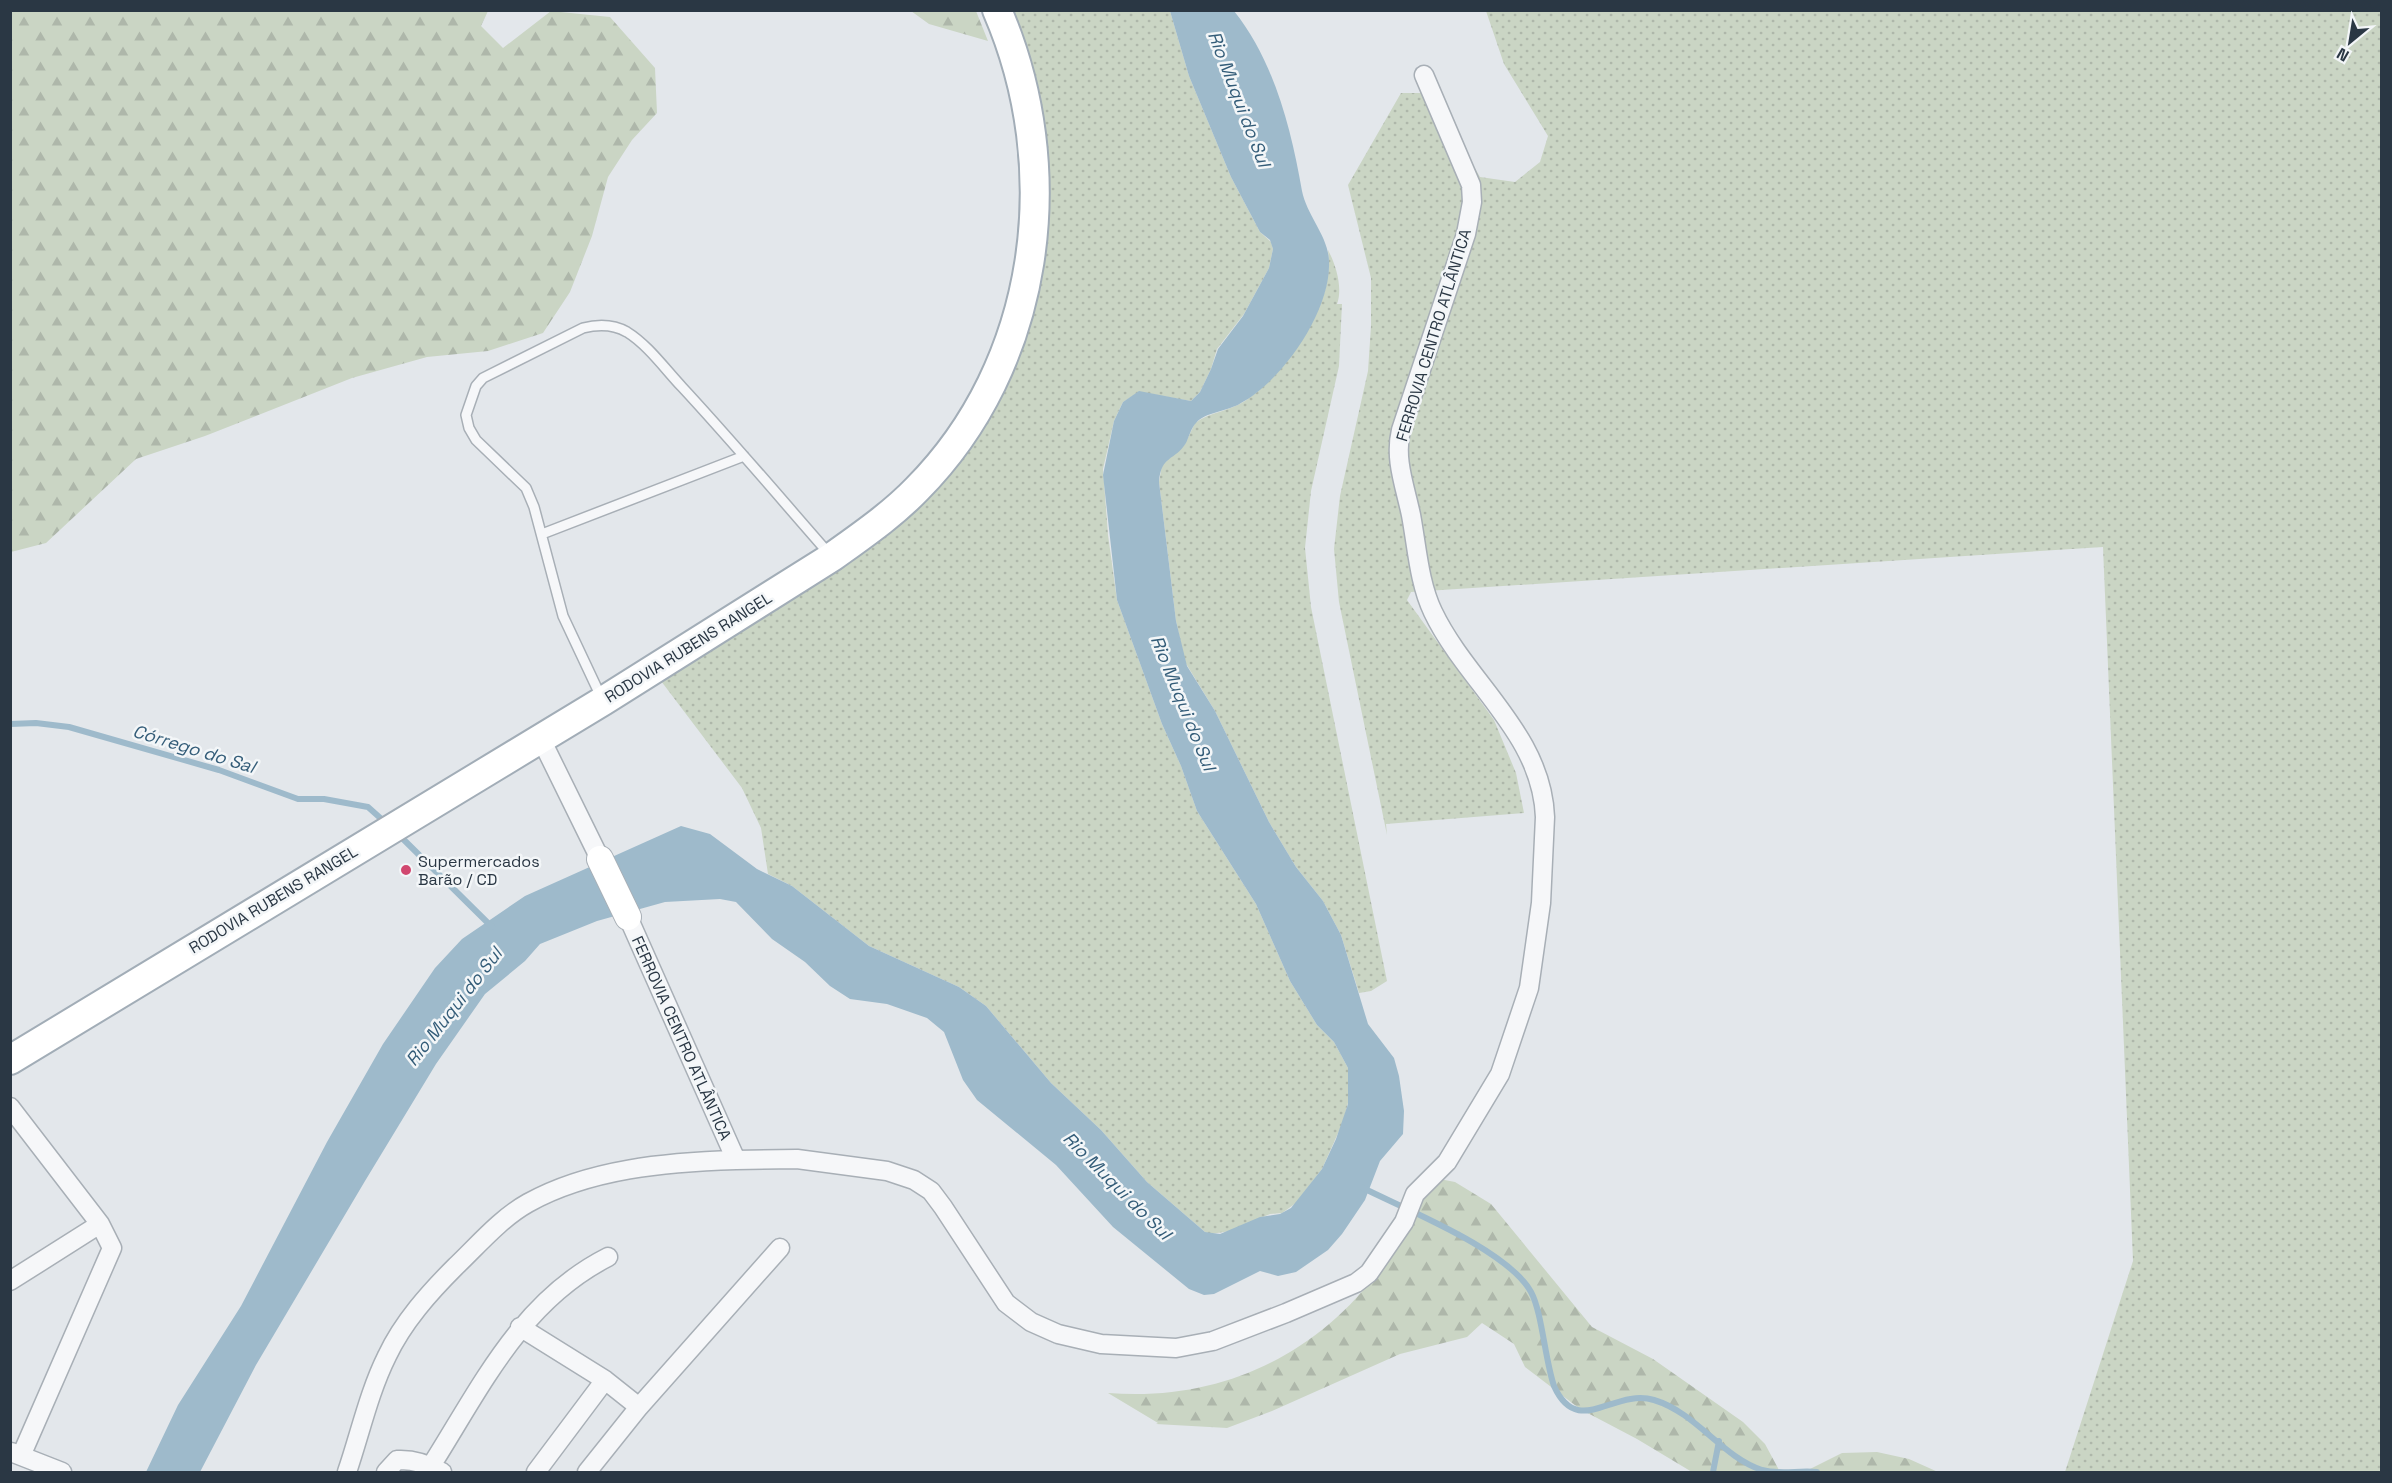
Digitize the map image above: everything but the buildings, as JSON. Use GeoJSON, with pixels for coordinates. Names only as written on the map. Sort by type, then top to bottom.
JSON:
{"type":"FeatureCollection","features":[{"type":"Feature","properties":{"kind":"main road","name":"RODOVIA RUBENS RANGEL"},"geometry":{"type":"LineString","coordinates":[[10,1060],[540,737],[603,701],[832,557],[865,533],[917,489],[952,447],[979,405],[1012,334],[1024,296],[1033,248],[1037,178],[1030,114],[997,10]]}},
{"type":"Feature","properties":{"kind":"street","name":"FERROVIA CENTRO ATLÂNTICA"},"geometry":{"type":"LineString","coordinates":[[347,1473],[387,1356],[406,1322],[433,1289],[486,1237],[527,1203],[585,1179],[685,1162],[736,1160],[797,1159],[886,1171],[914,1180],[931,1191],[1006,1303],[1031,1322],[1058,1334],[1101,1344],[1176,1348],[1213,1341],[1286,1313],[1364,1278],[1404,1222],[1420,1187],[1447,1161],[1500,1074],[1526,1004],[1540,903],[1545,817],[1545,803],[1521,736],[1457,652],[1428,600],[1398,461],[1401,430],[1466,234],[1472,202],[1471,185],[1424,75]]}},
{"type":"Feature","properties":{"kind":"street"},"geometry":{"type":"LineString","coordinates":[[540,737],[628,917]]}},
{"type":"Feature","properties":{"kind":"street","name":"FERROVIA CENTRO ATLÂNTICA"},"geometry":{"type":"LineString","coordinates":[[628,917],[736,1160]]}},
{"type":"Feature","properties":{"kind":"street"},"geometry":{"type":"LineString","coordinates":[[10,1107],[100,1224],[112,1248],[16,1454],[62,1473]]}},
{"type":"Feature","properties":{"kind":"street"},"geometry":{"type":"LineString","coordinates":[[10,1281],[100,1224]]}},
{"type":"Feature","properties":{"kind":"street"},"geometry":{"type":"LineString","coordinates":[[587,1473],[639,1407],[780,1248]]}},
{"type":"Feature","properties":{"kind":"street"},"geometry":{"type":"LineString","coordinates":[[386,1473],[397,1460],[409,1460],[436,1469],[520,1327],[559,1287],[583,1269],[608,1257]]}},
{"type":"Feature","properties":{"kind":"street"},"geometry":{"type":"LineString","coordinates":[[520,1327],[605,1380],[639,1407]]}},
{"type":"Feature","properties":{"kind":"street"},"geometry":{"type":"LineString","coordinates":[[536,1473],[605,1380]]}},
{"type":"Feature","properties":{"kind":"lane"},"geometry":{"type":"LineString","coordinates":[[603,701],[563,616],[542,534],[526,489],[476,440],[469,428],[466,415],[476,386],[483,378],[583,328],[597,324],[612,326],[628,332],[642,344],[744,456],[832,557]]}},
{"type":"Feature","properties":{"kind":"lane"},"geometry":{"type":"LineString","coordinates":[[542,534],[744,456]]}},
{"type":"Feature","properties":{"kind":"green space"},"geometry":{"type":"Polygon","coordinates":[[[10,11],[488,11],[481,26],[503,48],[551,11],[610,17],[655,68],[657,113],[632,140],[608,177],[592,236],[570,292],[543,333],[488,351],[427,357],[352,378],[205,436],[136,459],[46,543],[11,552],[10,11]]]}},
{"type":"Feature","properties":{"kind":"green space"},"geometry":{"type":"Polygon","coordinates":[[[911,11],[976,11],[988,41],[929,24],[911,11]]]}},
{"type":"Feature","properties":{"kind":"green space"},"geometry":{"type":"Polygon","coordinates":[[[1007,11],[1170,11],[1189,76],[1231,177],[1260,232],[1271,242],[1273,249],[1269,268],[1244,314],[1217,349],[1200,392],[1191,401],[1139,392],[1123,402],[1114,421],[1103,469],[1108,535],[1117,600],[1162,724],[1181,766],[1197,811],[1256,904],[1290,981],[1317,1025],[1334,1042],[1348,1068],[1349,1099],[1343,1122],[1322,1169],[1296,1203],[1282,1213],[1270,1214],[1230,1231],[1211,1234],[1205,1232],[1147,1182],[1101,1130],[1051,1083],[986,1006],[959,987],[869,946],[792,886],[768,874],[761,828],[742,788],[658,677],[788,602],[873,545],[928,494],[1014,360],[1042,273],[1047,221],[1046,182],[1007,11]]]}},
{"type":"Feature","properties":{"kind":"green space"},"geometry":{"type":"Polygon","coordinates":[[[1486,11],[2381,11],[2381,1472],[2065,1472],[2133,1261],[2103,547],[1411,592],[1407,600],[1494,720],[1516,773],[1524,813],[1386,824],[1387,835],[1339,602],[1334,549],[1340,496],[1368,371],[1371,326],[1371,278],[1348,185],[1401,93],[1431,93],[1480,177],[1515,182],[1540,162],[1548,136],[1504,64],[1486,11]]]}},
{"type":"Feature","properties":{"kind":"green space"},"geometry":{"type":"Polygon","coordinates":[[[1328,250],[1338,277],[1337,304],[1342,304],[1339,366],[1311,491],[1305,548],[1311,607],[1387,981],[1371,991],[1359,993],[1341,935],[1323,901],[1296,867],[1269,822],[1215,711],[1185,662],[1176,621],[1159,482],[1162,465],[1185,444],[1195,423],[1251,397],[1273,376],[1319,308],[1327,281],[1328,250]]]}},
{"type":"Feature","properties":{"kind":"green space"},"geometry":{"type":"Polygon","coordinates":[[[1429,1177],[1455,1182],[1491,1204],[1592,1327],[1653,1359],[1743,1422],[1765,1444],[1779,1470],[1787,1472],[1692,1472],[1580,1409],[1525,1367],[1514,1344],[1482,1323],[1467,1337],[1400,1354],[1272,1411],[1227,1428],[1156,1424],[1158,1423],[1108,1393],[1163,1393],[1214,1384],[1262,1367],[1306,1342],[1345,1310],[1378,1272],[1407,1227],[1429,1177]]]}},
{"type":"Feature","properties":{"kind":"green space"},"geometry":{"type":"Polygon","coordinates":[[[1877,1452],[1909,1459],[1938,1472],[1804,1472],[1842,1453],[1877,1452]]]}},
{"type":"Feature","properties":{"kind":"water","name":"Rio Muqui do Sul"},"geometry":{"type":"Polygon","coordinates":[[[1170,11],[1234,11],[1248,31],[1260,51],[1279,96],[1302,191],[1328,253],[1328,281],[1322,301],[1302,342],[1288,361],[1257,392],[1236,406],[1200,419],[1191,430],[1182,449],[1163,467],[1159,482],[1176,621],[1187,666],[1215,711],[1269,822],[1296,867],[1323,901],[1341,935],[1368,1024],[1394,1058],[1399,1076],[1404,1111],[1403,1134],[1380,1161],[1365,1200],[1342,1234],[1328,1250],[1296,1272],[1278,1276],[1260,1271],[1214,1294],[1204,1295],[1189,1289],[1113,1227],[1056,1165],[977,1100],[963,1080],[944,1032],[927,1018],[887,1004],[850,999],[830,986],[805,962],[772,939],[736,902],[720,899],[665,902],[597,921],[540,944],[525,961],[485,994],[436,1064],[365,1181],[256,1365],[200,1472],[146,1472],[178,1405],[241,1306],[327,1142],[383,1044],[435,968],[462,939],[525,896],[681,826],[710,834],[757,869],[792,886],[869,946],[959,987],[986,1006],[1051,1083],[1101,1130],[1147,1182],[1205,1232],[1220,1234],[1260,1217],[1280,1214],[1291,1208],[1322,1169],[1336,1139],[1348,1104],[1348,1068],[1334,1042],[1317,1025],[1290,981],[1256,904],[1197,811],[1181,766],[1162,724],[1117,600],[1103,475],[1114,421],[1123,402],[1139,391],[1191,401],[1200,392],[1218,349],[1243,316],[1269,268],[1273,249],[1270,240],[1260,232],[1231,177],[1189,76],[1170,11]]]}},
{"type":"Feature","properties":{"kind":"waterway","name":"Córrego do Sal"},"geometry":{"type":"LineString","coordinates":[[10,724],[36,723],[69,727],[219,770],[298,799],[324,799],[368,807],[387,824]]}},
{"type":"Feature","properties":{"kind":"waterway"},"geometry":{"type":"LineString","coordinates":[[399,835],[492,927]]}},
{"type":"Feature","properties":{"kind":"waterway"},"geometry":{"type":"LineString","coordinates":[[1363,1188],[1455,1232],[1501,1261],[1519,1276],[1535,1301],[1554,1386],[1564,1401],[1574,1409],[1585,1411],[1639,1398],[1654,1400],[1669,1406],[1697,1424],[1748,1464],[1769,1471],[1817,1472]]}},
{"type":"Feature","properties":{"kind":"waterway"},"geometry":{"type":"LineString","coordinates":[[1713,1472],[1719,1441]]}},
{"type":"Feature","properties":{"kind":"place","name":"Supermercados Barão / CD"},"geometry":{"type":"Point","coordinates":[406,870]}}]}
